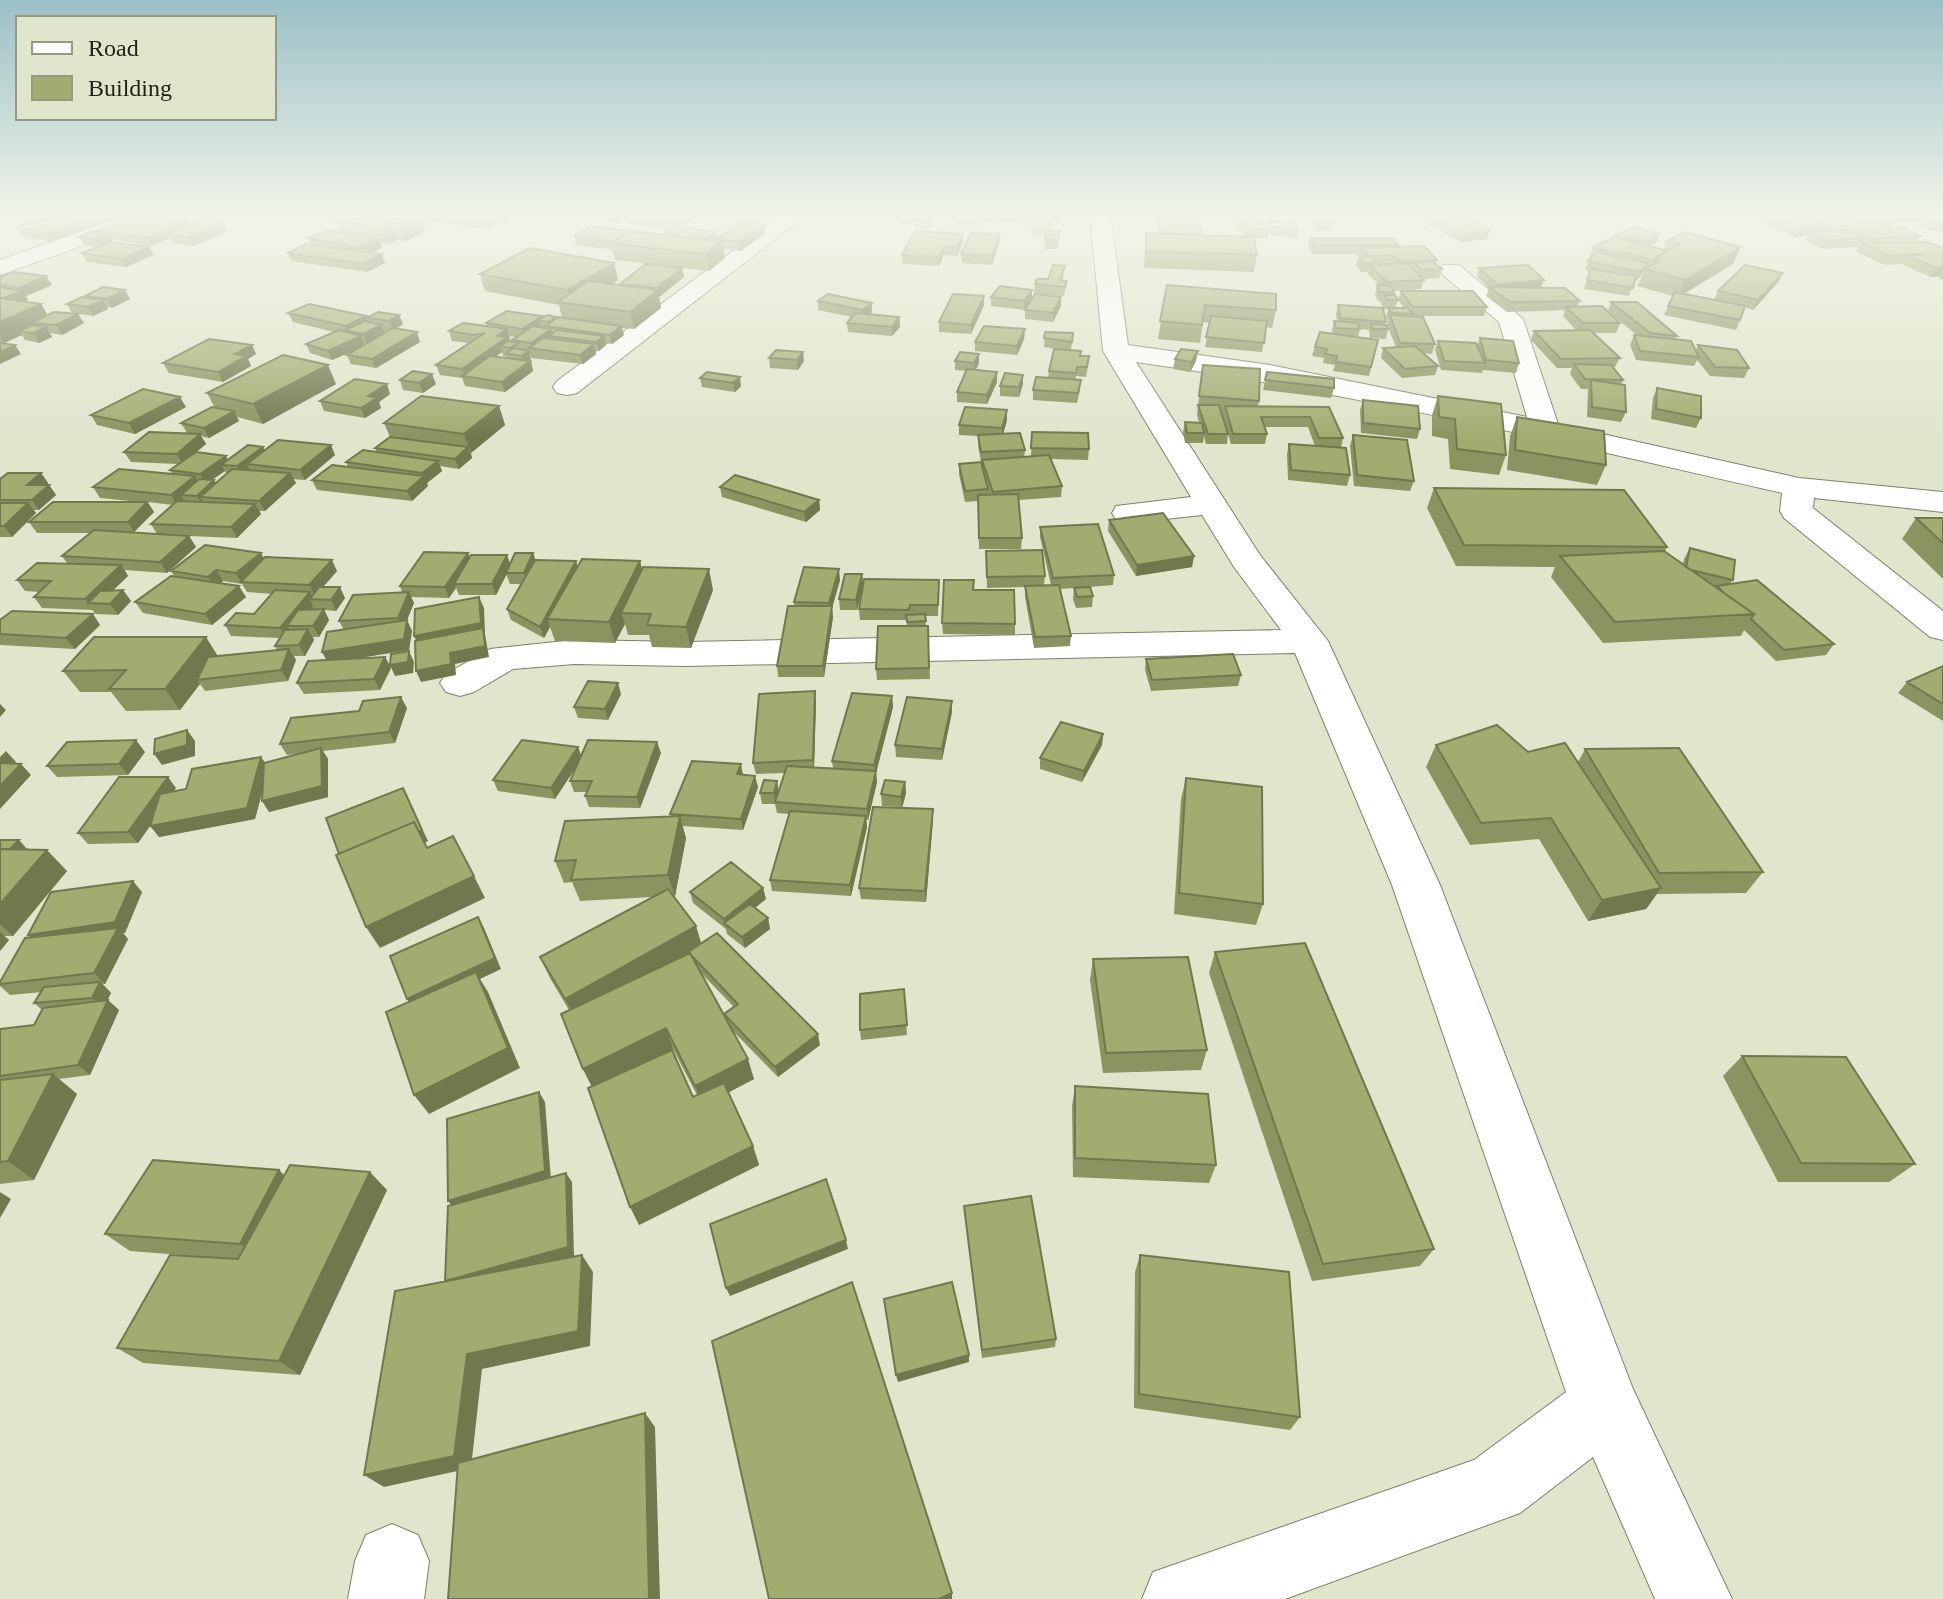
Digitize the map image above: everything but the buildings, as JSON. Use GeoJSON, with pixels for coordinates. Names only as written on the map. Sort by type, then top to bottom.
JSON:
{"type":"FeatureCollection","features":[{"type":"Feature","properties":{"kind":"street"},"geometry":{"type":"LineString","coordinates":[[567,387],[698,289]]}},
{"type":"Feature","properties":{"kind":"street"},"geometry":{"type":"LineString","coordinates":[[1109,289],[1116,351],[1246,560],[1309,641],[1416,885],[1605,1405],[1694,1599]]}},
{"type":"Feature","properties":{"kind":"street"},"geometry":{"type":"LineString","coordinates":[[1474,289],[1511,319],[1545,428]]}},
{"type":"Feature","properties":{"kind":"street"},"geometry":{"type":"LineString","coordinates":[[1116,351],[1285,376],[1545,428],[1799,487],[1943,502]]}},
{"type":"Feature","properties":{"kind":"street"},"geometry":{"type":"LineString","coordinates":[[1799,487],[1796,511],[1943,629]]}},
{"type":"Feature","properties":{"kind":"street"},"geometry":{"type":"LineString","coordinates":[[1128,513],[1210,505]]}},
{"type":"Feature","properties":{"kind":"street"},"geometry":{"type":"LineString","coordinates":[[460,683],[504,658],[574,652],[702,654],[1309,641]]}},
{"type":"Feature","properties":{"kind":"street"},"geometry":{"type":"LineString","coordinates":[[1180,1599],[1495,1488],[1605,1405]]}}]}
